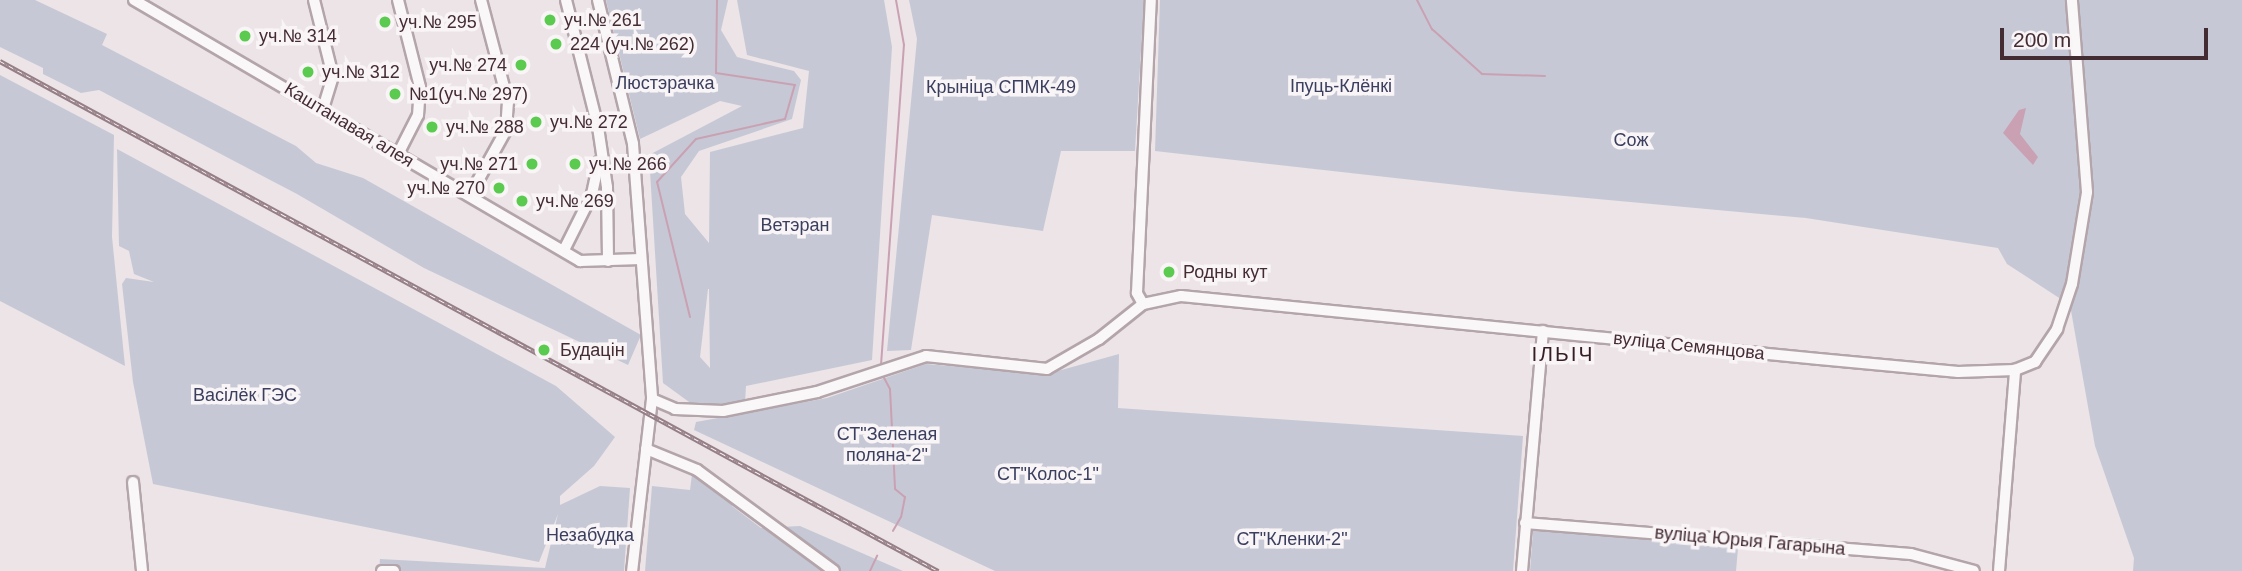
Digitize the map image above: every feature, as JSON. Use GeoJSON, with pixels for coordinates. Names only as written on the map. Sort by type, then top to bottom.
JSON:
{"type":"FeatureCollection","features":[{"type":"Feature","properties":{"kind":"street"},"geometry":{"type":"LineString","coordinates":[[314,0],[333,76],[323,108]]}},
{"type":"Feature","properties":{"kind":"street"},"geometry":{"type":"LineString","coordinates":[[398,0],[420,87],[418,115],[398,154]]}},
{"type":"Feature","properties":{"kind":"street"},"geometry":{"type":"LineString","coordinates":[[470,195],[506,130],[508,102],[481,0]]}},
{"type":"Feature","properties":{"kind":"street"},"geometry":{"type":"LineString","coordinates":[[566,0],[601,148],[608,261]]}},
{"type":"Feature","properties":{"kind":"street"},"geometry":{"type":"LineString","coordinates":[[598,0],[633,144],[652,399],[632,571]]}},
{"type":"Feature","properties":{"kind":"street"},"geometry":{"type":"LineString","coordinates":[[1143,304],[1137,293],[1151,0]]}},
{"type":"Feature","properties":{"kind":"street"},"geometry":{"type":"LineString","coordinates":[[1999,571],[2015,370],[2035,362],[2051,341],[2068,297],[2087,192],[2072,0]]}},
{"type":"Feature","properties":{"kind":"street","name":"Каштанавая алея"},"geometry":{"type":"LineString","coordinates":[[140,1],[584,262],[641,259]]}},
{"type":"Feature","properties":{"kind":"street"},"geometry":{"type":"LineString","coordinates":[[564,250],[592,194],[601,148]]}},
{"type":"Feature","properties":{"kind":"street","name":"вуліца Семянцова"},"geometry":{"type":"LineString","coordinates":[[652,399],[675,410],[723,411],[817,392],[926,356],[1047,369],[1099,339],[1143,304],[1181,296],[1958,372],[2015,370]]}},
{"type":"Feature","properties":{"kind":"street"},"geometry":{"type":"LineString","coordinates":[[1522,571],[1543,331]]}},
{"type":"Feature","properties":{"kind":"street"},"geometry":{"type":"LineString","coordinates":[[646,449],[697,470],[834,571]]}},
{"type":"Feature","properties":{"kind":"street"},"geometry":{"type":"LineString","coordinates":[[133,482],[142,571]]}},
{"type":"Feature","properties":{"kind":"street","name":"вуліца Юрыя Гагарына"},"geometry":{"type":"LineString","coordinates":[[1525,523],[1911,554],[1975,571]]}},
{"type":"Feature","properties":{"kind":"street"},"geometry":{"type":"LineString","coordinates":[[382,571],[394,571]]}},
{"type":"Feature","properties":{"kind":"green space"},"geometry":{"type":"Polygon","coordinates":[[[0,0],[35,0],[107,34],[102,45],[296,146],[316,163],[363,178],[641,335],[628,365],[424,268],[297,194],[99,90],[81,93],[43,74],[43,68],[0,47],[0,0]]]}},
{"type":"Feature","properties":{"kind":"green space","name":"Ветэран"},"geometry":{"type":"Polygon","coordinates":[[[606,0],[728,0],[721,30],[737,57],[794,71],[801,80],[792,119],[699,151],[681,177],[685,214],[709,243],[710,152],[803,128],[809,71],[747,55],[737,0],[884,0],[892,47],[872,360],[746,386],[745,403],[696,407],[663,383],[649,155],[742,106],[720,101],[640,139],[606,0]],[[709,289],[700,357],[710,368],[709,289]]]}},
{"type":"Feature","properties":{"kind":"green space","name":"Крыніца СПМК-49"},"geometry":{"type":"Polygon","coordinates":[[[909,0],[1144,0],[1135,151],[1061,151],[1043,231],[932,215],[911,350],[887,351],[917,39],[909,0]]]}},
{"type":"Feature","properties":{"kind":"green space"},"geometry":{"type":"Polygon","coordinates":[[[1160,0],[2242,0],[2242,571],[2133,571],[2134,558],[2095,446],[2070,305],[2007,264],[1998,248],[1806,218],[1520,192],[1155,151],[1160,0]]]}},
{"type":"Feature","properties":{"kind":"green space"},"geometry":{"type":"Polygon","coordinates":[[[0,75],[114,135],[112,237],[125,366],[0,301],[0,75]]]}},
{"type":"Feature","properties":{"kind":"green space","name":"Васілёк ГЭС"},"geometry":{"type":"Polygon","coordinates":[[[117,149],[556,386],[615,437],[594,466],[560,496],[560,505],[600,486],[630,488],[624,571],[379,571],[380,559],[545,568],[558,514],[539,562],[153,484],[133,382],[122,284],[126,278],[154,282],[134,274],[129,251],[119,246],[117,149]]]}},
{"type":"Feature","properties":{"kind":"green space","name":"СТ\"Колос-1\""},"geometry":{"type":"Polygon","coordinates":[[[1119,354],[1118,408],[1523,436],[1513,571],[995,571],[694,430],[696,422],[827,398],[926,364],[1047,374],[1119,354]]]}},
{"type":"Feature","properties":{"kind":"green space"},"geometry":{"type":"Polygon","coordinates":[[[692,474],[732,501],[732,506],[761,528],[800,526],[903,571],[645,571],[652,486],[690,490],[692,474]]]}},
{"type":"Feature","properties":{"kind":"green space"},"geometry":{"type":"Polygon","coordinates":[[[1533,530],[1738,548],[1736,571],[1530,571],[1533,530]]]}},
{"type":"Feature","properties":{"kind":"shaded area"},"geometry":{"type":"Polygon","coordinates":[[[2026,108],[2020,134],[2038,157],[2033,165],[2003,133],[2019,110],[2026,108]]]}},
{"type":"Feature","properties":{"kind":"waterway"},"geometry":{"type":"LineString","coordinates":[[690,317],[657,182],[696,139],[785,119],[795,85],[716,73],[717,0]]}},
{"type":"Feature","properties":{"kind":"waterway"},"geometry":{"type":"LineString","coordinates":[[881,365],[904,45],[896,0]]}},
{"type":"Feature","properties":{"kind":"waterway"},"geometry":{"type":"LineString","coordinates":[[1417,0],[1432,29],[1482,74],[1545,76]]}},
{"type":"Feature","properties":{"kind":"waterway"},"geometry":{"type":"LineString","coordinates":[[882,374],[890,389],[895,489],[905,497],[901,517],[893,531]]}},
{"type":"Feature","properties":{"kind":"waterway"},"geometry":{"type":"LineString","coordinates":[[870,571],[877,556]]}},
{"type":"Feature","properties":{"kind":"railway"},"geometry":{"type":"LineString","coordinates":[[0,61],[938,571]]}},
{"type":"Feature","properties":{"kind":"place","name":"уч.№ 261"},"geometry":{"type":"Point","coordinates":[550,20]}},
{"type":"Feature","properties":{"kind":"place","name":"уч.№ 295"},"geometry":{"type":"Point","coordinates":[385,22]}},
{"type":"Feature","properties":{"kind":"place","name":"уч.№ 314"},"geometry":{"type":"Point","coordinates":[245,36]}},
{"type":"Feature","properties":{"kind":"place","name":"224 (уч.№ 262)"},"geometry":{"type":"Point","coordinates":[556,44]}},
{"type":"Feature","properties":{"kind":"place","name":"уч.№ 274"},"geometry":{"type":"Point","coordinates":[521,65]}},
{"type":"Feature","properties":{"kind":"place","name":"уч.№ 312"},"geometry":{"type":"Point","coordinates":[308,72]}},
{"type":"Feature","properties":{"kind":"place","name":"№1(уч.№ 297)"},"geometry":{"type":"Point","coordinates":[395,94]}},
{"type":"Feature","properties":{"kind":"place","name":"уч.№ 272"},"geometry":{"type":"Point","coordinates":[536,122]}},
{"type":"Feature","properties":{"kind":"place","name":"уч.№ 288"},"geometry":{"type":"Point","coordinates":[432,127]}},
{"type":"Feature","properties":{"kind":"place","name":"уч.№ 271"},"geometry":{"type":"Point","coordinates":[532,164]}},
{"type":"Feature","properties":{"kind":"place","name":"уч.№ 266"},"geometry":{"type":"Point","coordinates":[575,164]}},
{"type":"Feature","properties":{"kind":"place","name":"уч.№ 270"},"geometry":{"type":"Point","coordinates":[499,188]}},
{"type":"Feature","properties":{"kind":"place","name":"уч.№ 269"},"geometry":{"type":"Point","coordinates":[522,201]}},
{"type":"Feature","properties":{"kind":"place","name":"Родны кут"},"geometry":{"type":"Point","coordinates":[1169,272]}},
{"type":"Feature","properties":{"kind":"place","name":"Будацін"},"geometry":{"type":"Point","coordinates":[544,350]}},
{"type":"Feature","properties":{"kind":"district","name":"ІЛЬІЧ"},"geometry":{"type":"Point","coordinates":[1563,354]}},
{"type":"Feature","properties":{"kind":"park label","name":"Люстэрачка"},"geometry":{"type":"Point","coordinates":[665,83]}},
{"type":"Feature","properties":{"kind":"park label","name":"Іпуць-Клёнкі"},"geometry":{"type":"Point","coordinates":[1341,86]}},
{"type":"Feature","properties":{"kind":"park label","name":"Сож"},"geometry":{"type":"Point","coordinates":[1631,140]}},
{"type":"Feature","properties":{"kind":"park label","name":"СТ\"Зеленая поляна-2\""},"geometry":{"type":"Point","coordinates":[887,445]}},
{"type":"Feature","properties":{"kind":"park label","name":"Незабудка"},"geometry":{"type":"Point","coordinates":[590,535]}},
{"type":"Feature","properties":{"kind":"park label","name":"СТ\"Кленки-2\""},"geometry":{"type":"Point","coordinates":[1292,539]}}]}
